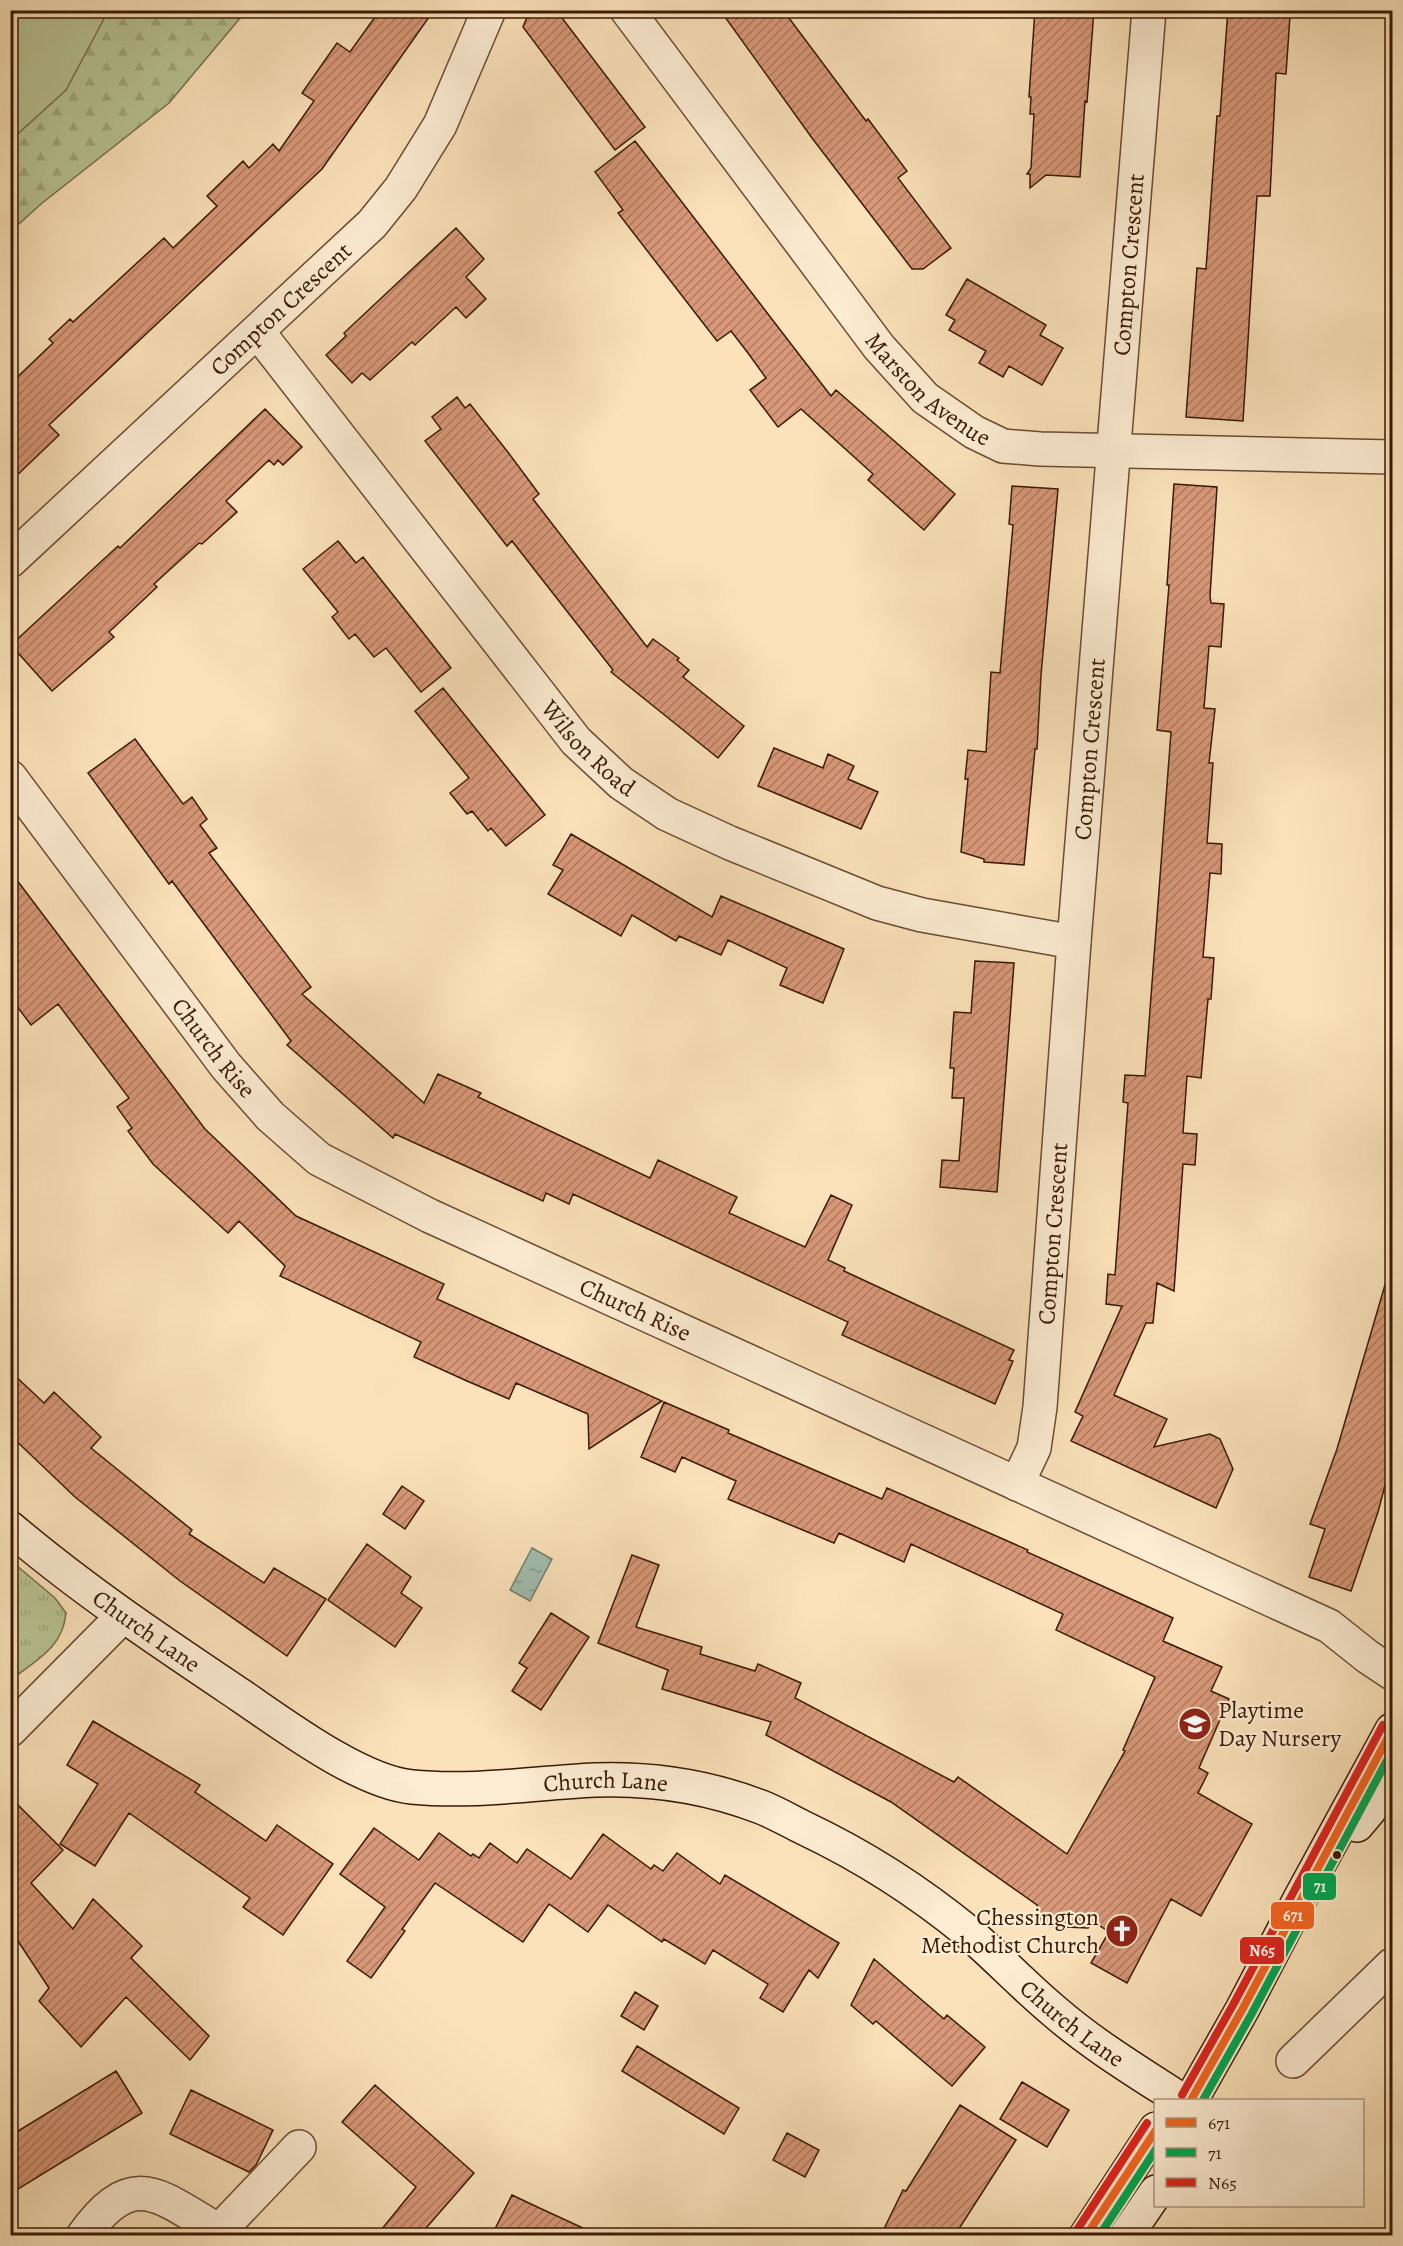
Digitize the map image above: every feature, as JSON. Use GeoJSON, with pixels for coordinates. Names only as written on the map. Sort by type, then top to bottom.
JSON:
{"type":"FeatureCollection","features":[{"type":"Feature","properties":{"kind":"street","name":"Compton Crescent"},"geometry":{"type":"LineString","coordinates":[[10,561],[372,224],[401,189],[440,124],[489,10]]}},
{"type":"Feature","properties":{"kind":"street","name":"Marston Avenue"},"geometry":{"type":"LineString","coordinates":[[627,10],[879,347],[925,398],[974,432],[1003,446],[1040,449],[1392,457]]}},
{"type":"Feature","properties":{"kind":"street","name":"Compton Crescent"},"geometry":{"type":"LineString","coordinates":[[1017,1484],[1034,1448],[1040,1407],[1074,942],[1149,10]]}},
{"type":"Feature","properties":{"kind":"street","name":"Wilson Road"},"geometry":{"type":"LineString","coordinates":[[258,332],[576,741],[621,783],[667,814],[730,843],[877,903],[922,915],[1074,942]]}},
{"type":"Feature","properties":{"kind":"street","name":"Church Rise"},"geometry":{"type":"LineString","coordinates":[[10,777],[226,1066],[270,1116],[320,1159],[430,1216],[1329,1626],[1392,1673]]}},
{"type":"Feature","properties":{"kind":"street","name":"Church Lane"},"geometry":{"type":"LineString","coordinates":[[10,1528],[55,1567],[123,1616],[300,1735],[364,1773],[409,1787],[464,1789],[598,1780],[651,1782],[704,1789],[762,1807],[843,1846],[888,1872],[968,1933],[1055,2012],[1116,2058],[1179,2099]]}},
{"type":"Feature","properties":{"kind":"street"},"geometry":{"type":"LineString","coordinates":[[10,1731],[123,1616]]}},
{"type":"Feature","properties":{"kind":"street"},"geometry":{"type":"LineString","coordinates":[[1192,2099],[1242,2010],[1392,1730]]}},
{"type":"Feature","properties":{"kind":"street"},"geometry":{"type":"LineString","coordinates":[[1301,1897],[1392,1783]]}},
{"type":"Feature","properties":{"kind":"street"},"geometry":{"type":"LineString","coordinates":[[1293,2061],[1392,1965]]}},
{"type":"Feature","properties":{"kind":"street"},"geometry":{"type":"LineString","coordinates":[[1086,2235],[1154,2131]]}},
{"type":"Feature","properties":{"kind":"street"},"geometry":{"type":"LineString","coordinates":[[82,2235],[115,2201],[128,2193],[144,2193],[171,2203],[219,2231],[299,2147]]}},
{"type":"Feature","properties":{"kind":"street"},"geometry":{"type":"LineString","coordinates":[[1126,2235],[1154,2193]]}},
{"type":"Feature","properties":{"kind":"green space"},"geometry":{"type":"Polygon","coordinates":[[[11,10],[108,11],[66,90],[11,140],[11,10]]]}},
{"type":"Feature","properties":{"kind":"green space"},"geometry":{"type":"Polygon","coordinates":[[[11,11],[246,11],[169,103],[41,204],[11,231],[11,11]]]}},
{"type":"Feature","properties":{"kind":"green space"},"geometry":{"type":"Polygon","coordinates":[[[10,1560],[55,1598],[66,1613],[64,1625],[54,1644],[40,1658],[13,1678],[10,1678],[10,1560]]]}},
{"type":"Feature","properties":{"kind":"water"},"geometry":{"type":"Polygon","coordinates":[[[532,1548],[552,1559],[530,1601],[510,1590],[532,1548]]]}},
{"type":"Feature","properties":{"kind":"building"},"geometry":{"type":"Polygon","coordinates":[[[380,10],[434,10],[322,169],[49,425],[59,435],[10,482],[10,384],[53,343],[49,339],[70,319],[73,322],[164,238],[173,248],[217,206],[207,196],[243,161],[249,168],[273,144],[279,151],[314,101],[302,93],[337,43],[350,52],[380,10]]]}},
{"type":"Feature","properties":{"kind":"building"},"geometry":{"type":"Polygon","coordinates":[[[530,10],[556,10],[645,127],[615,150],[523,27],[530,10]]]}},
{"type":"Feature","properties":{"kind":"building"},"geometry":{"type":"Polygon","coordinates":[[[720,10],[783,10],[866,121],[868,119],[907,171],[898,178],[951,248],[923,269],[912,269],[812,138],[720,10]]]}},
{"type":"Feature","properties":{"kind":"building"},"geometry":{"type":"Polygon","coordinates":[[[1035,10],[1094,10],[1080,177],[1046,175],[1030,188],[1030,174],[1027,174],[1031,168],[1034,114],[1030,114],[1031,97],[1029,97],[1035,10]]]}},
{"type":"Feature","properties":{"kind":"building"},"geometry":{"type":"Polygon","coordinates":[[[1228,10],[1274,10],[1274,15],[1290,16],[1286,74],[1276,73],[1270,196],[1257,196],[1243,421],[1186,417],[1197,268],[1206,269],[1217,116],[1220,116],[1228,10]]]}},
{"type":"Feature","properties":{"kind":"building"},"geometry":{"type":"Polygon","coordinates":[[[635,141],[831,396],[836,390],[955,494],[924,530],[868,480],[873,474],[801,409],[778,427],[750,390],[766,378],[748,353],[731,331],[717,341],[618,213],[623,210],[595,172],[635,141]]]}},
{"type":"Feature","properties":{"kind":"building"},"geometry":{"type":"Polygon","coordinates":[[[456,228],[484,259],[466,277],[486,299],[466,318],[456,307],[415,345],[412,342],[370,380],[362,373],[352,383],[326,355],[346,336],[344,333],[456,228]]]}},
{"type":"Feature","properties":{"kind":"building"},"geometry":{"type":"Polygon","coordinates":[[[967,279],[1046,325],[1040,335],[1063,348],[1042,385],[1009,366],[1003,377],[979,363],[986,351],[949,330],[955,320],[946,315],[967,279]]]}},
{"type":"Feature","properties":{"kind":"building"},"geometry":{"type":"Polygon","coordinates":[[[457,397],[465,408],[470,404],[507,451],[539,494],[533,499],[647,647],[653,639],[679,658],[677,660],[689,670],[683,677],[744,726],[718,758],[611,672],[613,670],[512,541],[507,546],[425,441],[441,429],[432,417],[457,397]]]}},
{"type":"Feature","properties":{"kind":"building"},"geometry":{"type":"Polygon","coordinates":[[[265,409],[302,447],[283,465],[278,460],[274,465],[269,460],[226,501],[237,512],[154,584],[157,587],[109,632],[114,637],[52,691],[11,645],[118,546],[120,548],[265,409]]]}},
{"type":"Feature","properties":{"kind":"building"},"geometry":{"type":"Polygon","coordinates":[[[1174,484],[1217,487],[1210,596],[1211,603],[1224,604],[1221,647],[1209,646],[1204,708],[1215,709],[1209,763],[1213,763],[1207,843],[1222,844],[1221,874],[1210,873],[1203,957],[1214,958],[1201,1078],[1187,1076],[1183,1133],[1197,1134],[1195,1165],[1183,1164],[1174,1291],[1157,1283],[1153,1323],[1146,1323],[1114,1395],[1167,1419],[1154,1447],[1210,1434],[1220,1439],[1233,1469],[1216,1508],[1071,1441],[1083,1416],[1075,1412],[1122,1306],[1106,1304],[1108,1274],[1115,1275],[1128,1103],[1123,1102],[1125,1075],[1145,1076],[1171,732],[1157,730],[1169,585],[1167,585],[1174,484]]]}},
{"type":"Feature","properties":{"kind":"building"},"geometry":{"type":"Polygon","coordinates":[[[1012,486],[1058,489],[1041,675],[1037,749],[1035,749],[1024,865],[984,862],[984,859],[961,852],[968,779],[965,779],[968,750],[986,752],[991,672],[1000,673],[1013,525],[1009,524],[1012,486]]]}},
{"type":"Feature","properties":{"kind":"building"},"geometry":{"type":"Polygon","coordinates":[[[338,541],[356,563],[363,557],[451,668],[421,692],[386,648],[374,657],[355,634],[349,639],[332,617],[338,612],[303,569],[338,541]]]}},
{"type":"Feature","properties":{"kind":"building"},"geometry":{"type":"Polygon","coordinates":[[[443,688],[545,815],[506,846],[491,828],[488,831],[472,811],[467,814],[450,793],[469,778],[415,711],[443,688]]]}},
{"type":"Feature","properties":{"kind":"building"},"geometry":{"type":"Polygon","coordinates":[[[135,739],[183,804],[192,797],[207,819],[200,825],[217,848],[209,853],[311,987],[302,994],[424,1103],[438,1074],[481,1093],[478,1097],[650,1178],[658,1160],[737,1197],[729,1213],[805,1247],[831,1195],[852,1205],[828,1260],[845,1268],[844,1271],[1014,1350],[1009,1360],[1013,1361],[995,1404],[842,1335],[848,1322],[573,1194],[569,1204],[546,1193],[543,1201],[395,1134],[393,1138],[287,1045],[291,1041],[172,881],[169,884],[88,773],[135,739]]]}},
{"type":"Feature","properties":{"kind":"building"},"geometry":{"type":"Polygon","coordinates":[[[774,748],[823,768],[828,754],[854,766],[848,779],[878,792],[861,829],[758,786],[774,748]]]}},
{"type":"Feature","properties":{"kind":"building"},"geometry":{"type":"Polygon","coordinates":[[[571,834],[712,917],[721,896],[844,949],[823,1003],[780,985],[787,968],[728,940],[721,955],[679,936],[676,941],[632,915],[621,936],[548,894],[563,870],[553,865],[571,834]]]}},
{"type":"Feature","properties":{"kind":"building"},"geometry":{"type":"Polygon","coordinates":[[[10,871],[205,1129],[296,1216],[444,1284],[437,1299],[662,1401],[589,1449],[588,1414],[516,1383],[509,1399],[467,1381],[414,1357],[421,1342],[280,1276],[285,1266],[239,1221],[228,1233],[153,1164],[128,1131],[132,1128],[117,1107],[129,1098],[58,1004],[31,1025],[10,997],[10,871]]]}},
{"type":"Feature","properties":{"kind":"building"},"geometry":{"type":"Polygon","coordinates":[[[975,961],[1014,963],[997,1192],[940,1187],[942,1160],[959,1161],[964,1098],[952,1098],[954,1068],[950,1068],[954,1012],[971,1013],[975,961]]]}},
{"type":"Feature","properties":{"kind":"building"},"geometry":{"type":"Polygon","coordinates":[[[1385,1285],[1392,1287],[1392,1459],[1378,1512],[1351,1591],[1309,1577],[1325,1529],[1310,1524],[1337,1449],[1385,1285]]]}},
{"type":"Feature","properties":{"kind":"building"},"geometry":{"type":"Polygon","coordinates":[[[10,1371],[44,1403],[54,1392],[101,1437],[91,1448],[192,1530],[189,1534],[264,1583],[274,1568],[326,1599],[287,1656],[180,1581],[75,1497],[10,1435],[10,1371]]]}},
{"type":"Feature","properties":{"kind":"building"},"geometry":{"type":"Polygon","coordinates":[[[664,1402],[729,1430],[728,1433],[882,1499],[887,1488],[1028,1550],[1027,1552],[1173,1618],[1163,1641],[1222,1667],[1211,1691],[1229,1699],[1199,1768],[1208,1773],[1198,1793],[1252,1824],[1201,1916],[1171,1899],[1127,1983],[1091,1963],[1109,1932],[1094,1922],[1088,1928],[1043,1926],[1037,1905],[891,1802],[766,1735],[771,1722],[662,1689],[668,1670],[598,1643],[632,1555],[659,1565],[636,1627],[702,1647],[700,1654],[755,1671],[758,1664],[801,1683],[795,1698],[954,1782],[958,1777],[1067,1854],[1125,1751],[1123,1750],[1155,1677],[1056,1630],[1063,1614],[911,1544],[904,1562],[839,1533],[834,1543],[728,1499],[736,1481],[682,1457],[675,1472],[641,1457],[664,1402]]]}},
{"type":"Feature","properties":{"kind":"building"},"geometry":{"type":"Polygon","coordinates":[[[402,1486],[424,1501],[405,1529],[383,1514],[402,1486]]]}},
{"type":"Feature","properties":{"kind":"building"},"geometry":{"type":"Polygon","coordinates":[[[367,1544],[411,1577],[401,1593],[422,1608],[395,1647],[328,1600],[367,1544]]]}},
{"type":"Feature","properties":{"kind":"building"},"geometry":{"type":"Polygon","coordinates":[[[551,1613],[589,1637],[541,1710],[512,1691],[527,1668],[519,1663],[551,1613]]]}},
{"type":"Feature","properties":{"kind":"building"},"geometry":{"type":"Polygon","coordinates":[[[93,1721],[200,1785],[195,1792],[266,1841],[277,1825],[333,1864],[283,1935],[243,1907],[250,1898],[129,1813],[95,1866],[60,1844],[98,1784],[67,1765],[93,1721]]]}},
{"type":"Feature","properties":{"kind":"building"},"geometry":{"type":"Polygon","coordinates":[[[10,1797],[63,1850],[31,1883],[73,1929],[93,1899],[142,1946],[131,1958],[209,2036],[190,2060],[126,1997],[81,2047],[39,2001],[49,1988],[10,1929],[10,1797]]]}},
{"type":"Feature","properties":{"kind":"building"},"geometry":{"type":"Polygon","coordinates":[[[374,1828],[419,1860],[439,1833],[471,1856],[473,1854],[479,1858],[490,1843],[517,1863],[527,1849],[571,1879],[603,1834],[651,1869],[654,1865],[663,1871],[677,1853],[720,1884],[725,1875],[839,1943],[818,1978],[809,1970],[783,2012],[760,1998],[768,1984],[713,1950],[705,1964],[664,1939],[662,1942],[608,1905],[588,1932],[549,1904],[523,1942],[435,1883],[402,1929],[405,1931],[371,1978],[347,1961],[385,1907],[340,1874],[374,1828]]]}},
{"type":"Feature","properties":{"kind":"building"},"geometry":{"type":"Polygon","coordinates":[[[874,1959],[944,2019],[947,2015],[985,2047],[952,2086],[876,2021],[873,2024],[851,2005],[874,1959]]]}},
{"type":"Feature","properties":{"kind":"building"},"geometry":{"type":"Polygon","coordinates":[[[635,1992],[658,2006],[644,2030],[621,2016],[635,1992]]]}},
{"type":"Feature","properties":{"kind":"building"},"geometry":{"type":"Polygon","coordinates":[[[637,2046],[739,2108],[724,2134],[622,2071],[637,2046]]]}},
{"type":"Feature","properties":{"kind":"building"},"geometry":{"type":"Polygon","coordinates":[[[116,2071],[142,2113],[10,2194],[10,2136],[116,2071]]]}},
{"type":"Feature","properties":{"kind":"building"},"geometry":{"type":"Polygon","coordinates":[[[1022,2082],[1069,2110],[1047,2147],[1000,2119],[1022,2082]]]}},
{"type":"Feature","properties":{"kind":"building"},"geometry":{"type":"Polygon","coordinates":[[[375,2085],[474,2173],[420,2235],[377,2235],[416,2187],[342,2122],[375,2085]]]}},
{"type":"Feature","properties":{"kind":"building"},"geometry":{"type":"Polygon","coordinates":[[[191,2090],[273,2130],[256,2165],[249,2172],[170,2134],[191,2090]]]}},
{"type":"Feature","properties":{"kind":"building"},"geometry":{"type":"Polygon","coordinates":[[[960,2105],[1016,2140],[955,2235],[881,2235],[903,2190],[906,2191],[960,2105]]]}},
{"type":"Feature","properties":{"kind":"building"},"geometry":{"type":"Polygon","coordinates":[[[787,2133],[819,2150],[805,2177],[773,2160],[787,2133]]]}},
{"type":"Feature","properties":{"kind":"building"},"geometry":{"type":"Polygon","coordinates":[[[512,2195],[533,2205],[598,2235],[492,2235],[512,2195]]]}},
{"type":"Feature","properties":{"kind":"transit line","name":"N65"},"geometry":{"type":"LineString","coordinates":[[1182,2095],[1233,2005],[1383,1725]]}},
{"type":"Feature","properties":{"kind":"transit line","name":"671"},"geometry":{"type":"LineString","coordinates":[[1192,2099],[1242,2010],[1392,1730]]}},
{"type":"Feature","properties":{"kind":"transit line","name":"71"},"geometry":{"type":"LineString","coordinates":[[1204,2099],[1392,1751]]}},
{"type":"Feature","properties":{"kind":"transit line","name":"N65"},"geometry":{"type":"LineString","coordinates":[[1077,2230],[1147,2123]]}},
{"type":"Feature","properties":{"kind":"transit line","name":"671"},"geometry":{"type":"LineString","coordinates":[[1086,2236],[1154,2133]]}},
{"type":"Feature","properties":{"kind":"transit line","name":"71"},"geometry":{"type":"LineString","coordinates":[[1099,2236],[1154,2152]]}},
{"type":"Feature","properties":{"kind":"place","name":"Playtime Day Nursery"},"geometry":{"type":"Point","coordinates":[1195,1724]}},
{"type":"Feature","properties":{"kind":"place","name":"Chessington Methodist Church"},"geometry":{"type":"Point","coordinates":[1122,1931]}}]}
